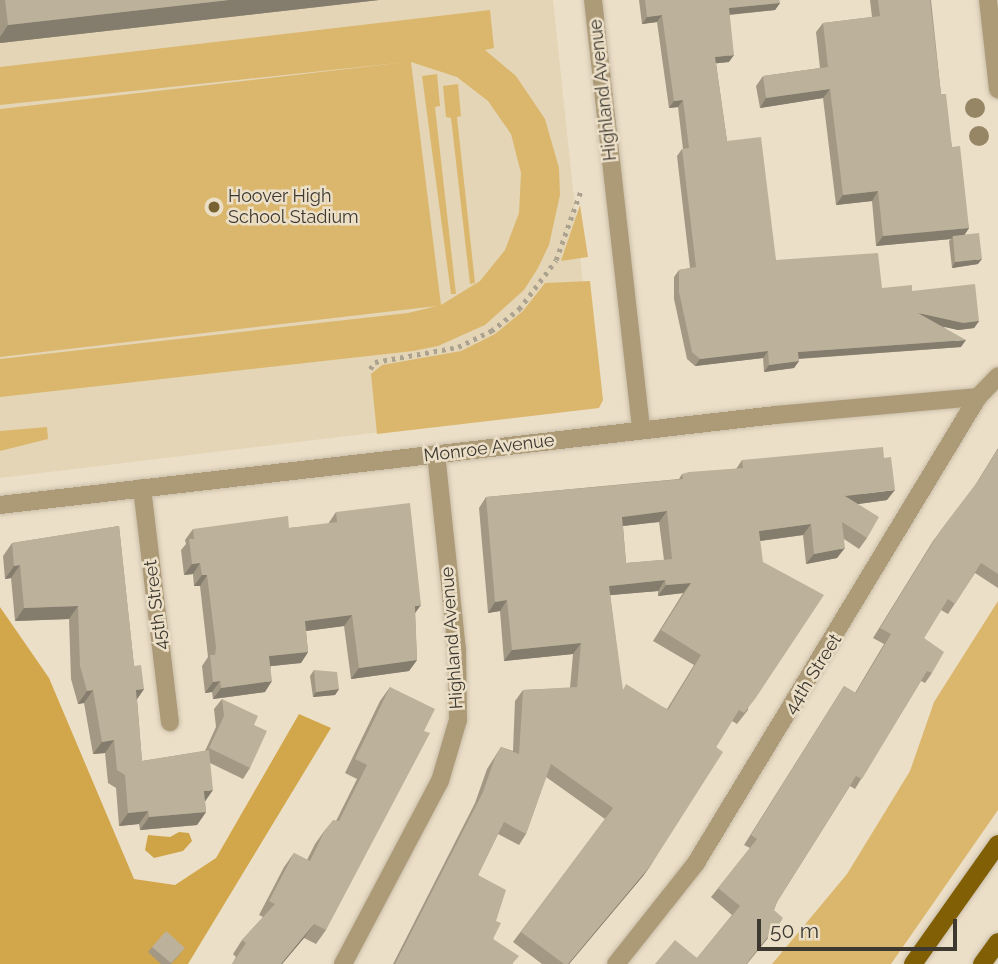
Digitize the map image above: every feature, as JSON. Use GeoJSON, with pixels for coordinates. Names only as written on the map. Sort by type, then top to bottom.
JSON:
{"type":"FeatureCollection","features":[{"type":"Feature","properties":{"kind":"main road"},"geometry":{"type":"LineString","coordinates":[[912,964],[998,844]]}},
{"type":"Feature","properties":{"kind":"main road"},"geometry":{"type":"LineString","coordinates":[[982,964],[998,942]]}},
{"type":"Feature","properties":{"kind":"street","name":"Highland Avenue"},"geometry":{"type":"LineString","coordinates":[[593,0],[641,430]]}},
{"type":"Feature","properties":{"kind":"street"},"geometry":{"type":"LineString","coordinates":[[988,0],[998,89]]}},
{"type":"Feature","properties":{"kind":"street","name":"44th Street"},"geometry":{"type":"LineString","coordinates":[[616,964],[696,863],[978,397],[998,376]]}},
{"type":"Feature","properties":{"kind":"street","name":"Monroe Avenue"},"geometry":{"type":"LineString","coordinates":[[0,505],[641,430],[978,397]]}},
{"type":"Feature","properties":{"kind":"street","name":"Highland Avenue"},"geometry":{"type":"LineString","coordinates":[[343,964],[440,781],[458,720],[457,650],[436,454]]}},
{"type":"Feature","properties":{"kind":"street","name":"45th Street"},"geometry":{"type":"LineString","coordinates":[[142,488],[170,722]]}},
{"type":"Feature","properties":{"kind":"path"},"geometry":{"type":"LineString","coordinates":[[370,369],[376,362],[458,347],[491,331],[519,309],[556,260],[581,190]]}},
{"type":"Feature","properties":{"kind":"shaded area"},"geometry":{"type":"Polygon","coordinates":[[[0,0],[553,0],[596,406],[0,478],[0,0]]]}},
{"type":"Feature","properties":{"kind":"shaded area","name":"Hoover High School Stadium"},"geometry":{"type":"Polygon","coordinates":[[[490,10],[494,48],[485,50],[516,76],[545,119],[559,168],[560,195],[549,245],[524,290],[485,325],[438,346],[0,397],[0,359],[408,313],[437,306],[0,357],[0,109],[407,62],[0,105],[0,67],[490,10]],[[411,62],[441,305],[480,281],[505,250],[519,213],[521,173],[511,134],[488,101],[457,77],[411,62]]]}},
{"type":"Feature","properties":{"kind":"shaded area"},"geometry":{"type":"Polygon","coordinates":[[[437,74],[440,106],[435,107],[456,294],[451,294],[422,76],[437,74]]]}},
{"type":"Feature","properties":{"kind":"shaded area"},"geometry":{"type":"Polygon","coordinates":[[[458,84],[461,116],[457,117],[475,283],[470,284],[451,118],[446,117],[443,86],[458,84]]]}},
{"type":"Feature","properties":{"kind":"shaded area"},"geometry":{"type":"Polygon","coordinates":[[[580,205],[588,257],[561,261],[580,205]]]}},
{"type":"Feature","properties":{"kind":"shaded area"},"geometry":{"type":"Polygon","coordinates":[[[590,281],[603,400],[599,408],[377,434],[371,374],[382,365],[461,351],[495,334],[523,311],[545,283],[590,281]]]}},
{"type":"Feature","properties":{"kind":"shaded area"},"geometry":{"type":"Polygon","coordinates":[[[47,427],[48,439],[0,451],[0,431],[47,427]]]}},
{"type":"Feature","properties":{"kind":"shaded area"},"geometry":{"type":"Polygon","coordinates":[[[998,601],[998,810],[891,964],[772,964],[847,874],[910,771],[934,702],[998,601]]]}},
{"type":"Feature","properties":{"kind":"shaded area"},"geometry":{"type":"Polygon","coordinates":[[[0,607],[49,678],[134,879],[175,885],[216,858],[299,714],[331,728],[188,964],[0,964],[0,607]]]}},
{"type":"Feature","properties":{"kind":"shaded area"},"geometry":{"type":"Polygon","coordinates":[[[179,832],[189,833],[192,841],[183,851],[154,858],[145,850],[148,835],[170,837],[179,832]]]}},
{"type":"Feature","properties":{"kind":"building"},"geometry":{"type":"Polygon","coordinates":[[[5,0],[229,0],[8,25],[5,0]]]}},
{"type":"Feature","properties":{"kind":"building"},"geometry":{"type":"Polygon","coordinates":[[[645,0],[779,0],[780,3],[729,8],[734,55],[715,57],[727,141],[761,137],[776,260],[878,253],[882,288],[912,285],[912,291],[975,284],[979,321],[963,323],[918,313],[966,340],[798,352],[799,361],[769,365],[768,351],[700,359],[692,352],[679,292],[679,270],[696,267],[682,149],[689,148],[683,100],[674,101],[662,15],[647,17],[645,0]]]}},
{"type":"Feature","properties":{"kind":"building"},"geometry":{"type":"Polygon","coordinates":[[[878,0],[930,0],[941,94],[946,94],[952,147],[960,146],[969,228],[883,236],[878,191],[843,195],[830,89],[766,98],[763,76],[828,67],[823,23],[880,16],[878,0]]]}},
{"type":"Feature","properties":{"kind":"building"},"geometry":{"type":"Polygon","coordinates":[[[979,233],[982,259],[955,262],[953,236],[979,233]]]}},
{"type":"Feature","properties":{"kind":"building"},"geometry":{"type":"Polygon","coordinates":[[[883,447],[884,458],[891,457],[895,490],[845,496],[879,517],[867,538],[842,522],[845,548],[814,554],[811,524],[759,531],[763,562],[824,595],[755,699],[744,713],[739,710],[716,747],[723,752],[651,865],[568,964],[564,964],[521,932],[613,808],[551,764],[526,834],[504,822],[478,875],[506,890],[496,921],[501,923],[493,939],[519,956],[512,964],[395,964],[483,792],[501,747],[519,754],[523,690],[577,687],[581,643],[512,650],[507,600],[495,602],[486,497],[683,479],[682,474],[689,472],[743,468],[742,460],[883,447]],[[667,511],[622,517],[626,563],[672,559],[667,511]],[[665,580],[609,586],[623,690],[626,684],[668,710],[701,655],[661,630],[691,583],[666,585],[665,580]]]}},
{"type":"Feature","properties":{"kind":"building"},"geometry":{"type":"Polygon","coordinates":[[[998,449],[998,574],[981,563],[955,604],[948,599],[924,638],[944,652],[932,673],[927,671],[862,779],[856,776],[777,902],[774,910],[783,918],[746,964],[655,964],[675,940],[697,958],[740,906],[718,888],[757,839],[751,835],[844,686],[856,693],[891,634],[880,628],[940,531],[978,481],[998,449]]]}},
{"type":"Feature","properties":{"kind":"building"},"geometry":{"type":"Polygon","coordinates":[[[410,503],[421,605],[415,606],[417,660],[359,668],[352,615],[305,621],[308,652],[269,656],[272,681],[221,688],[220,681],[213,682],[210,655],[215,655],[216,647],[207,575],[202,575],[200,563],[192,564],[189,539],[194,539],[193,529],[288,516],[289,528],[337,522],[336,512],[410,503]]]}},
{"type":"Feature","properties":{"kind":"building"},"geometry":{"type":"Polygon","coordinates":[[[119,526],[134,666],[141,665],[144,689],[136,690],[142,761],[209,750],[213,790],[204,791],[206,812],[149,817],[148,811],[128,813],[125,775],[117,770],[114,740],[102,742],[93,690],[87,691],[80,666],[78,606],[24,608],[20,565],[14,566],[12,543],[119,526]]]}},
{"type":"Feature","properties":{"kind":"building"},"geometry":{"type":"Polygon","coordinates":[[[314,670],[337,672],[339,689],[316,692],[314,670]]]}},
{"type":"Feature","properties":{"kind":"building"},"geometry":{"type":"Polygon","coordinates":[[[390,687],[435,709],[424,731],[430,733],[326,930],[314,924],[281,964],[232,964],[246,943],[242,940],[275,904],[269,901],[294,853],[310,861],[325,830],[333,820],[339,821],[367,765],[355,759],[390,687]]]}},
{"type":"Feature","properties":{"kind":"building"},"geometry":{"type":"Polygon","coordinates":[[[222,699],[258,716],[254,725],[267,731],[250,768],[209,748],[224,716],[222,699]]]}},
{"type":"Feature","properties":{"kind":"building"},"geometry":{"type":"Polygon","coordinates":[[[166,931],[185,948],[171,963],[152,947],[166,931]]]}},
{"type":"Feature","properties":{"kind":"place","name":"Hoover High School Stadium"},"geometry":{"type":"Point","coordinates":[214,207]}}]}
